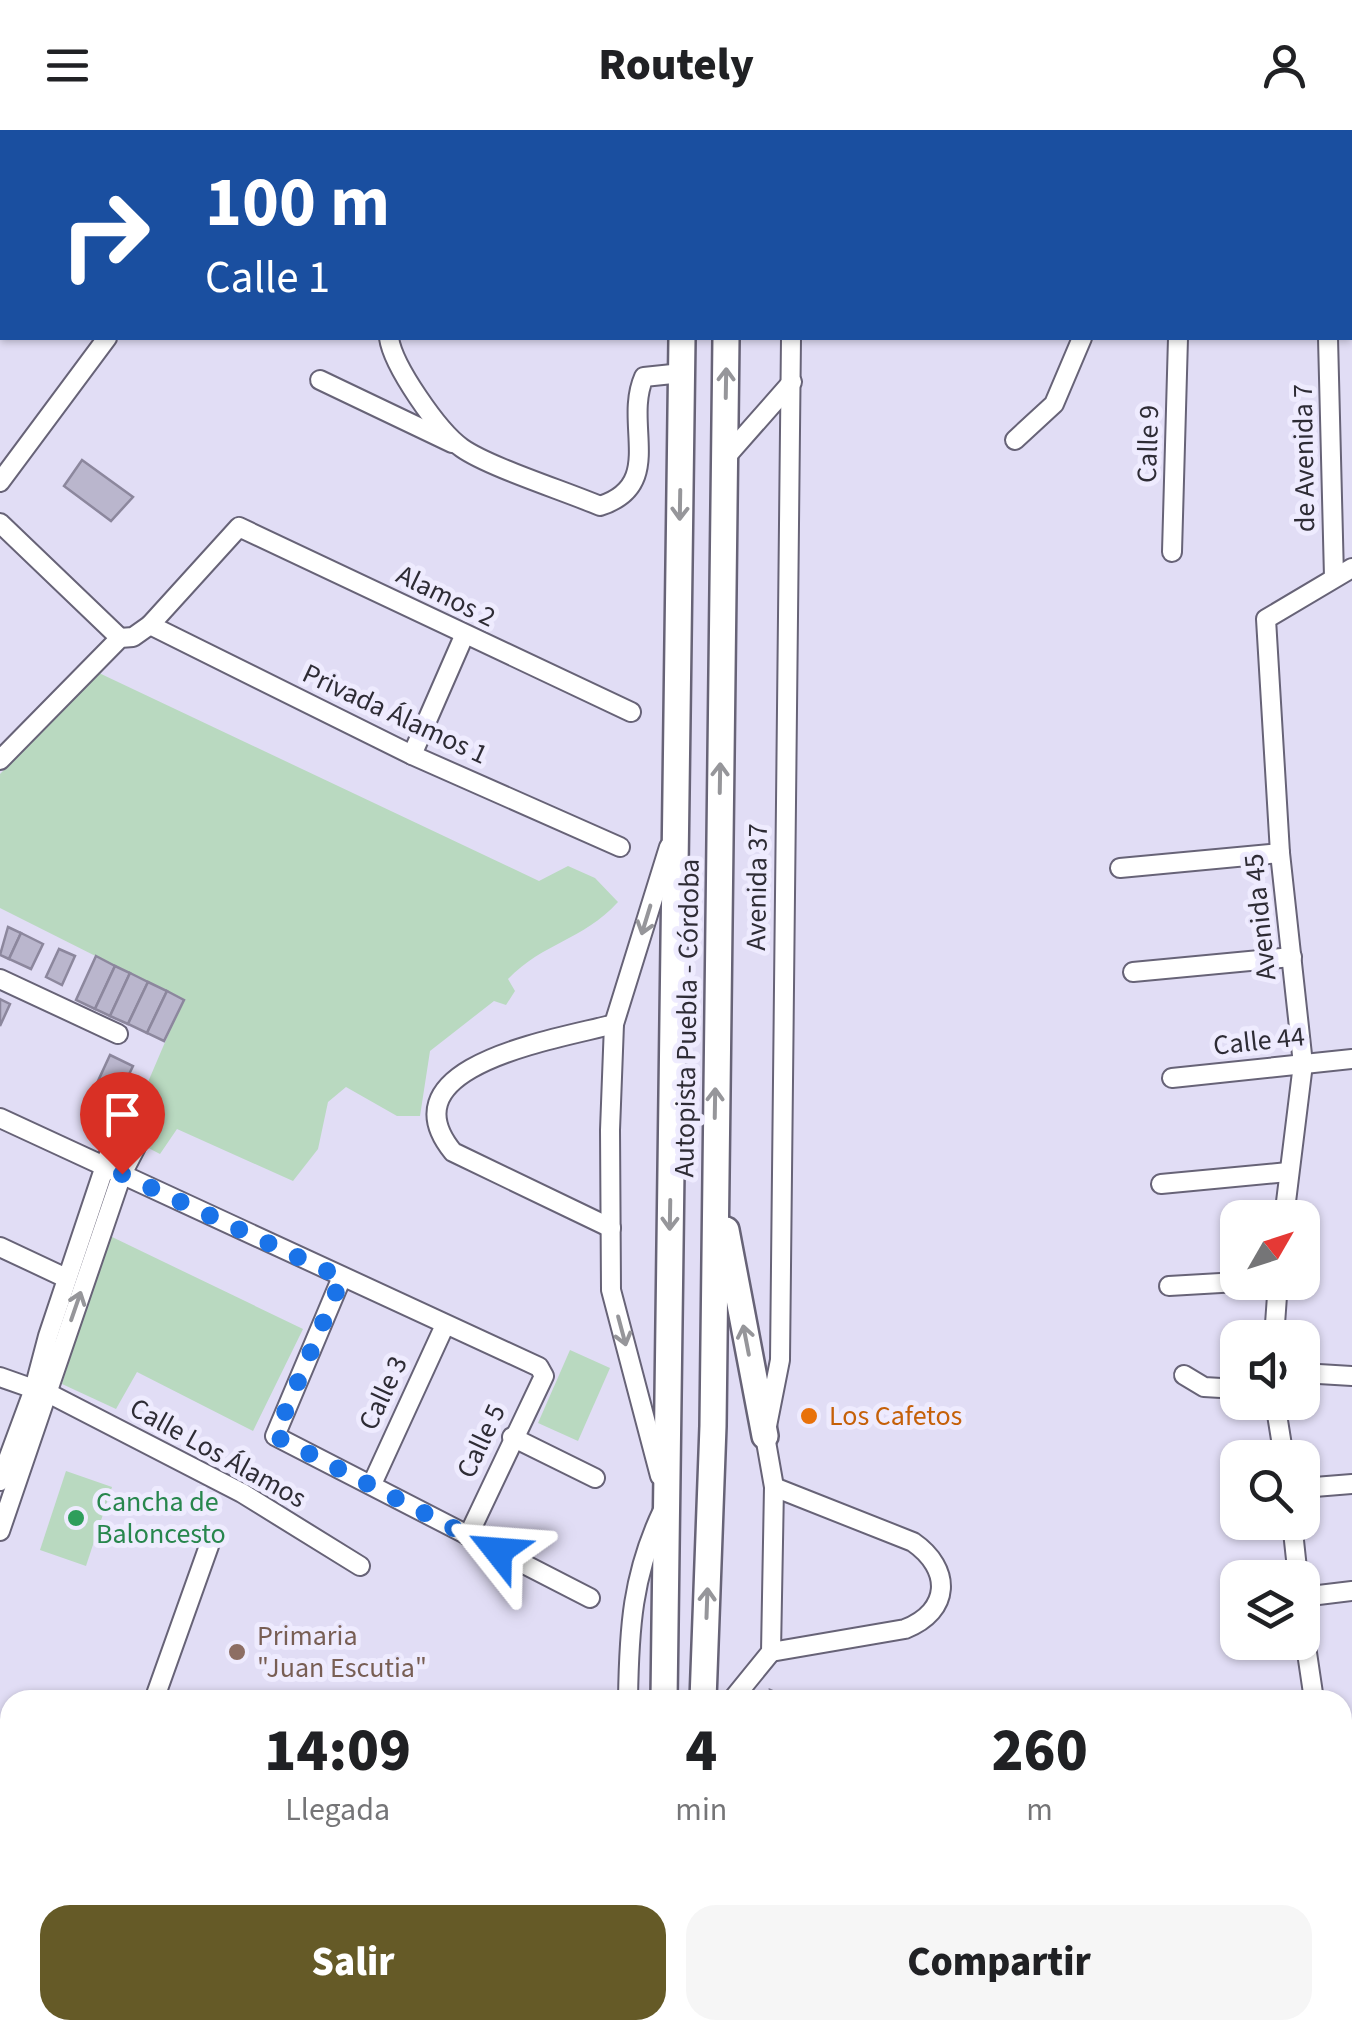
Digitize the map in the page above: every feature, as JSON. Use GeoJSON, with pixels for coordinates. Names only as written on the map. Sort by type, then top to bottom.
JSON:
{"type":"FeatureCollection","features":[{"type":"Feature","properties":{"kind":"highway","name":"Autopista Puebla - Córdoba"},"geometry":{"type":"LineString","coordinates":[[664,1690],[682,340]]}},
{"type":"Feature","properties":{"kind":"highway","name":"Autopista Puebla - Córdoba"},"geometry":{"type":"LineString","coordinates":[[703,1690],[713,1426],[726,340]]}},
{"type":"Feature","properties":{"kind":"highway"},"geometry":{"type":"LineString","coordinates":[[714,1162],[765,1436]]}},
{"type":"Feature","properties":{"kind":"street"},"geometry":{"type":"LineString","coordinates":[[0,482],[106,340]]}},
{"type":"Feature","properties":{"kind":"street"},"geometry":{"type":"LineString","coordinates":[[389,340],[422,402],[462,448]]}},
{"type":"Feature","properties":{"kind":"street","name":"Avenida 37"},"geometry":{"type":"LineString","coordinates":[[765,1436],[780,1360],[791,340]]}},
{"type":"Feature","properties":{"kind":"street"},"geometry":{"type":"LineString","coordinates":[[1014,440],[1054,404],[1081,340]]}},
{"type":"Feature","properties":{"kind":"street","name":"Calle 9"},"geometry":{"type":"LineString","coordinates":[[1172,552],[1178,340]]}},
{"type":"Feature","properties":{"kind":"street","name":"de Avenida 7"},"geometry":{"type":"LineString","coordinates":[[1328,340],[1334,577]]}},
{"type":"Feature","properties":{"kind":"street"},"geometry":{"type":"LineString","coordinates":[[320,380],[462,448],[600,506],[620,500],[636,481],[644,378],[682,373]]}},
{"type":"Feature","properties":{"kind":"street"},"geometry":{"type":"LineString","coordinates":[[725,458],[792,382]]}},
{"type":"Feature","properties":{"kind":"street"},"geometry":{"type":"LineString","coordinates":[[0,523],[120,638]]}},
{"type":"Feature","properties":{"kind":"street","name":"Alamos 2"},"geometry":{"type":"LineString","coordinates":[[150,625],[239,526],[631,712]]}},
{"type":"Feature","properties":{"kind":"street"},"geometry":{"type":"LineString","coordinates":[[1334,577],[1352,568]]}},
{"type":"Feature","properties":{"kind":"street","name":"Avenida 45"},"geometry":{"type":"LineString","coordinates":[[1286,1200],[1302,1064],[1280,853],[1266,619],[1334,577]]}},
{"type":"Feature","properties":{"kind":"street"},"geometry":{"type":"LineString","coordinates":[[0,760],[120,638],[133,637],[150,625]]}},
{"type":"Feature","properties":{"kind":"street","name":"Privada Álamos 1"},"geometry":{"type":"LineString","coordinates":[[150,625],[412,755],[620,847]]}},
{"type":"Feature","properties":{"kind":"street"},"geometry":{"type":"LineString","coordinates":[[412,755],[464,636]]}},
{"type":"Feature","properties":{"kind":"street"},"geometry":{"type":"LineString","coordinates":[[628,1690],[629,1629],[641,1556],[667,1501],[612,1290],[614,1024],[676,827]]}},
{"type":"Feature","properties":{"kind":"street"},"geometry":{"type":"LineString","coordinates":[[1120,868],[1280,853]]}},
{"type":"Feature","properties":{"kind":"street"},"geometry":{"type":"LineString","coordinates":[[1133,972],[1292,957]]}},
{"type":"Feature","properties":{"kind":"street"},"geometry":{"type":"LineString","coordinates":[[0,979],[118,1034]]}},
{"type":"Feature","properties":{"kind":"street"},"geometry":{"type":"LineString","coordinates":[[611,1228],[452,1152],[437,1133],[433,1118],[435,1103],[452,1081],[481,1063],[614,1024]]}},
{"type":"Feature","properties":{"kind":"street","name":"Calle 44"},"geometry":{"type":"LineString","coordinates":[[1172,1078],[1352,1059]]}},
{"type":"Feature","properties":{"kind":"street"},"geometry":{"type":"LineString","coordinates":[[0,1118],[445,1325]]}},
{"type":"Feature","properties":{"kind":"street"},"geometry":{"type":"LineString","coordinates":[[0,1531],[56,1338],[114,1170],[115,1136]]}},
{"type":"Feature","properties":{"kind":"street"},"geometry":{"type":"LineString","coordinates":[[56,1338],[66,1278],[114,1170],[136,1147]]}},
{"type":"Feature","properties":{"kind":"street"},"geometry":{"type":"LineString","coordinates":[[1161,1184],[1288,1172]]}},
{"type":"Feature","properties":{"kind":"street"},"geometry":{"type":"LineString","coordinates":[[0,1247],[66,1278]]}},
{"type":"Feature","properties":{"kind":"street"},"geometry":{"type":"LineString","coordinates":[[342,1278],[275,1436],[590,1598]]}},
{"type":"Feature","properties":{"kind":"street"},"geometry":{"type":"LineString","coordinates":[[1169,1286],[1220,1283]]}},
{"type":"Feature","properties":{"kind":"street","name":"Calle 5"},"geometry":{"type":"LineString","coordinates":[[445,1325],[542,1370],[544,1376],[468,1536]]}},
{"type":"Feature","properties":{"kind":"street","name":"Calle 3"},"geometry":{"type":"LineString","coordinates":[[372,1484],[445,1325]]}},
{"type":"Feature","properties":{"kind":"street"},"geometry":{"type":"LineString","coordinates":[[1184,1375],[1204,1387],[1220,1388]]}},
{"type":"Feature","properties":{"kind":"street"},"geometry":{"type":"LineString","coordinates":[[1320,1375],[1352,1376]]}},
{"type":"Feature","properties":{"kind":"street","name":"Calle Los Álamos"},"geometry":{"type":"LineString","coordinates":[[0,1377],[41,1391],[242,1493],[360,1566]]}},
{"type":"Feature","properties":{"kind":"street"},"geometry":{"type":"LineString","coordinates":[[0,1480],[41,1391]]}},
{"type":"Feature","properties":{"kind":"street"},"geometry":{"type":"LineString","coordinates":[[740,1690],[771,1652],[774,1487],[765,1436]]}},
{"type":"Feature","properties":{"kind":"street"},"geometry":{"type":"LineString","coordinates":[[512,1437],[595,1478]]}},
{"type":"Feature","properties":{"kind":"street"},"geometry":{"type":"LineString","coordinates":[[1320,1487],[1352,1484]]}},
{"type":"Feature","properties":{"kind":"street"},"geometry":{"type":"LineString","coordinates":[[771,1652],[905,1630],[922,1622],[940,1592],[942,1572],[932,1555],[913,1542],[774,1487]]}},
{"type":"Feature","properties":{"kind":"street"},"geometry":{"type":"LineString","coordinates":[[158,1690],[210,1543]]}},
{"type":"Feature","properties":{"kind":"street"},"geometry":{"type":"LineString","coordinates":[[1320,1594],[1352,1591]]}},
{"type":"Feature","properties":{"kind":"street"},"geometry":{"type":"LineString","coordinates":[[1308,1660],[1313,1690]]}},
{"type":"Feature","properties":{"kind":"green space"},"geometry":{"type":"Polygon","coordinates":[[[99,673],[539,881],[568,866],[595,878],[618,902],[591,925],[535,957],[508,979],[515,991],[506,1005],[494,1001],[430,1051],[420,1116],[397,1116],[346,1087],[328,1102],[318,1149],[293,1181],[177,1129],[160,1154],[125,1136],[183,1000],[0,908],[0,774],[99,673]]]}},
{"type":"Feature","properties":{"kind":"green space"},"geometry":{"type":"Polygon","coordinates":[[[108,1235],[303,1329],[253,1431],[137,1372],[116,1409],[62,1384],[108,1235]]]}},
{"type":"Feature","properties":{"kind":"green space"},"geometry":{"type":"Polygon","coordinates":[[[570,1350],[610,1368],[578,1441],[538,1423],[570,1350]]]}},
{"type":"Feature","properties":{"kind":"green space","name":"Cancha de Baloncesto"},"geometry":{"type":"Polygon","coordinates":[[[66,1471],[112,1487],[86,1566],[40,1550],[66,1471]]]}},
{"type":"Feature","properties":{"kind":"building"},"geometry":{"type":"Polygon","coordinates":[[[82,460],[133,497],[111,521],[64,486],[82,460]]]}},
{"type":"Feature","properties":{"kind":"building"},"geometry":{"type":"Polygon","coordinates":[[[8,927],[21,933],[9,959],[0,955],[8,927]]]}},
{"type":"Feature","properties":{"kind":"building"},"geometry":{"type":"Polygon","coordinates":[[[21,933],[43,944],[31,969],[9,959],[21,933]]]}},
{"type":"Feature","properties":{"kind":"building"},"geometry":{"type":"Polygon","coordinates":[[[59,949],[75,956],[62,985],[46,977],[59,949]]]}},
{"type":"Feature","properties":{"kind":"building"},"geometry":{"type":"Polygon","coordinates":[[[96,956],[115,966],[95,1009],[76,1000],[96,956]]]}},
{"type":"Feature","properties":{"kind":"building"},"geometry":{"type":"Polygon","coordinates":[[[115,966],[130,973],[110,1016],[95,1009],[115,966]]]}},
{"type":"Feature","properties":{"kind":"building"},"geometry":{"type":"Polygon","coordinates":[[[130,973],[148,982],[128,1024],[110,1016],[130,973]]]}},
{"type":"Feature","properties":{"kind":"building"},"geometry":{"type":"Polygon","coordinates":[[[148,982],[167,991],[147,1033],[128,1024],[148,982]]]}},
{"type":"Feature","properties":{"kind":"building"},"geometry":{"type":"Polygon","coordinates":[[[167,991],[184,1000],[164,1041],[147,1033],[167,991]]]}},
{"type":"Feature","properties":{"kind":"building"},"geometry":{"type":"Polygon","coordinates":[[[0,999],[10,1004],[0,1026],[0,999]]]}},
{"type":"Feature","properties":{"kind":"building"},"geometry":{"type":"Polygon","coordinates":[[[110,1055],[133,1066],[114,1105],[92,1094],[110,1055]]]}},
{"type":"Feature","properties":{"kind":"place","name":"Los Cafetos"},"geometry":{"type":"Point","coordinates":[809,1416]}},
{"type":"Feature","properties":{"kind":"place","name":"Cancha de Baloncesto"},"geometry":{"type":"Point","coordinates":[76,1518]}},
{"type":"Feature","properties":{"kind":"place","name":"Primaria \"Juan Escutia\""},"geometry":{"type":"Point","coordinates":[237,1652]}},
{"type":"Feature","properties":{"kind":"route"},"geometry":{"type":"LineString","coordinates":[[122,1174],[342,1278],[275,1436],[278,1441],[372,1484],[498,1551]]}}]}
